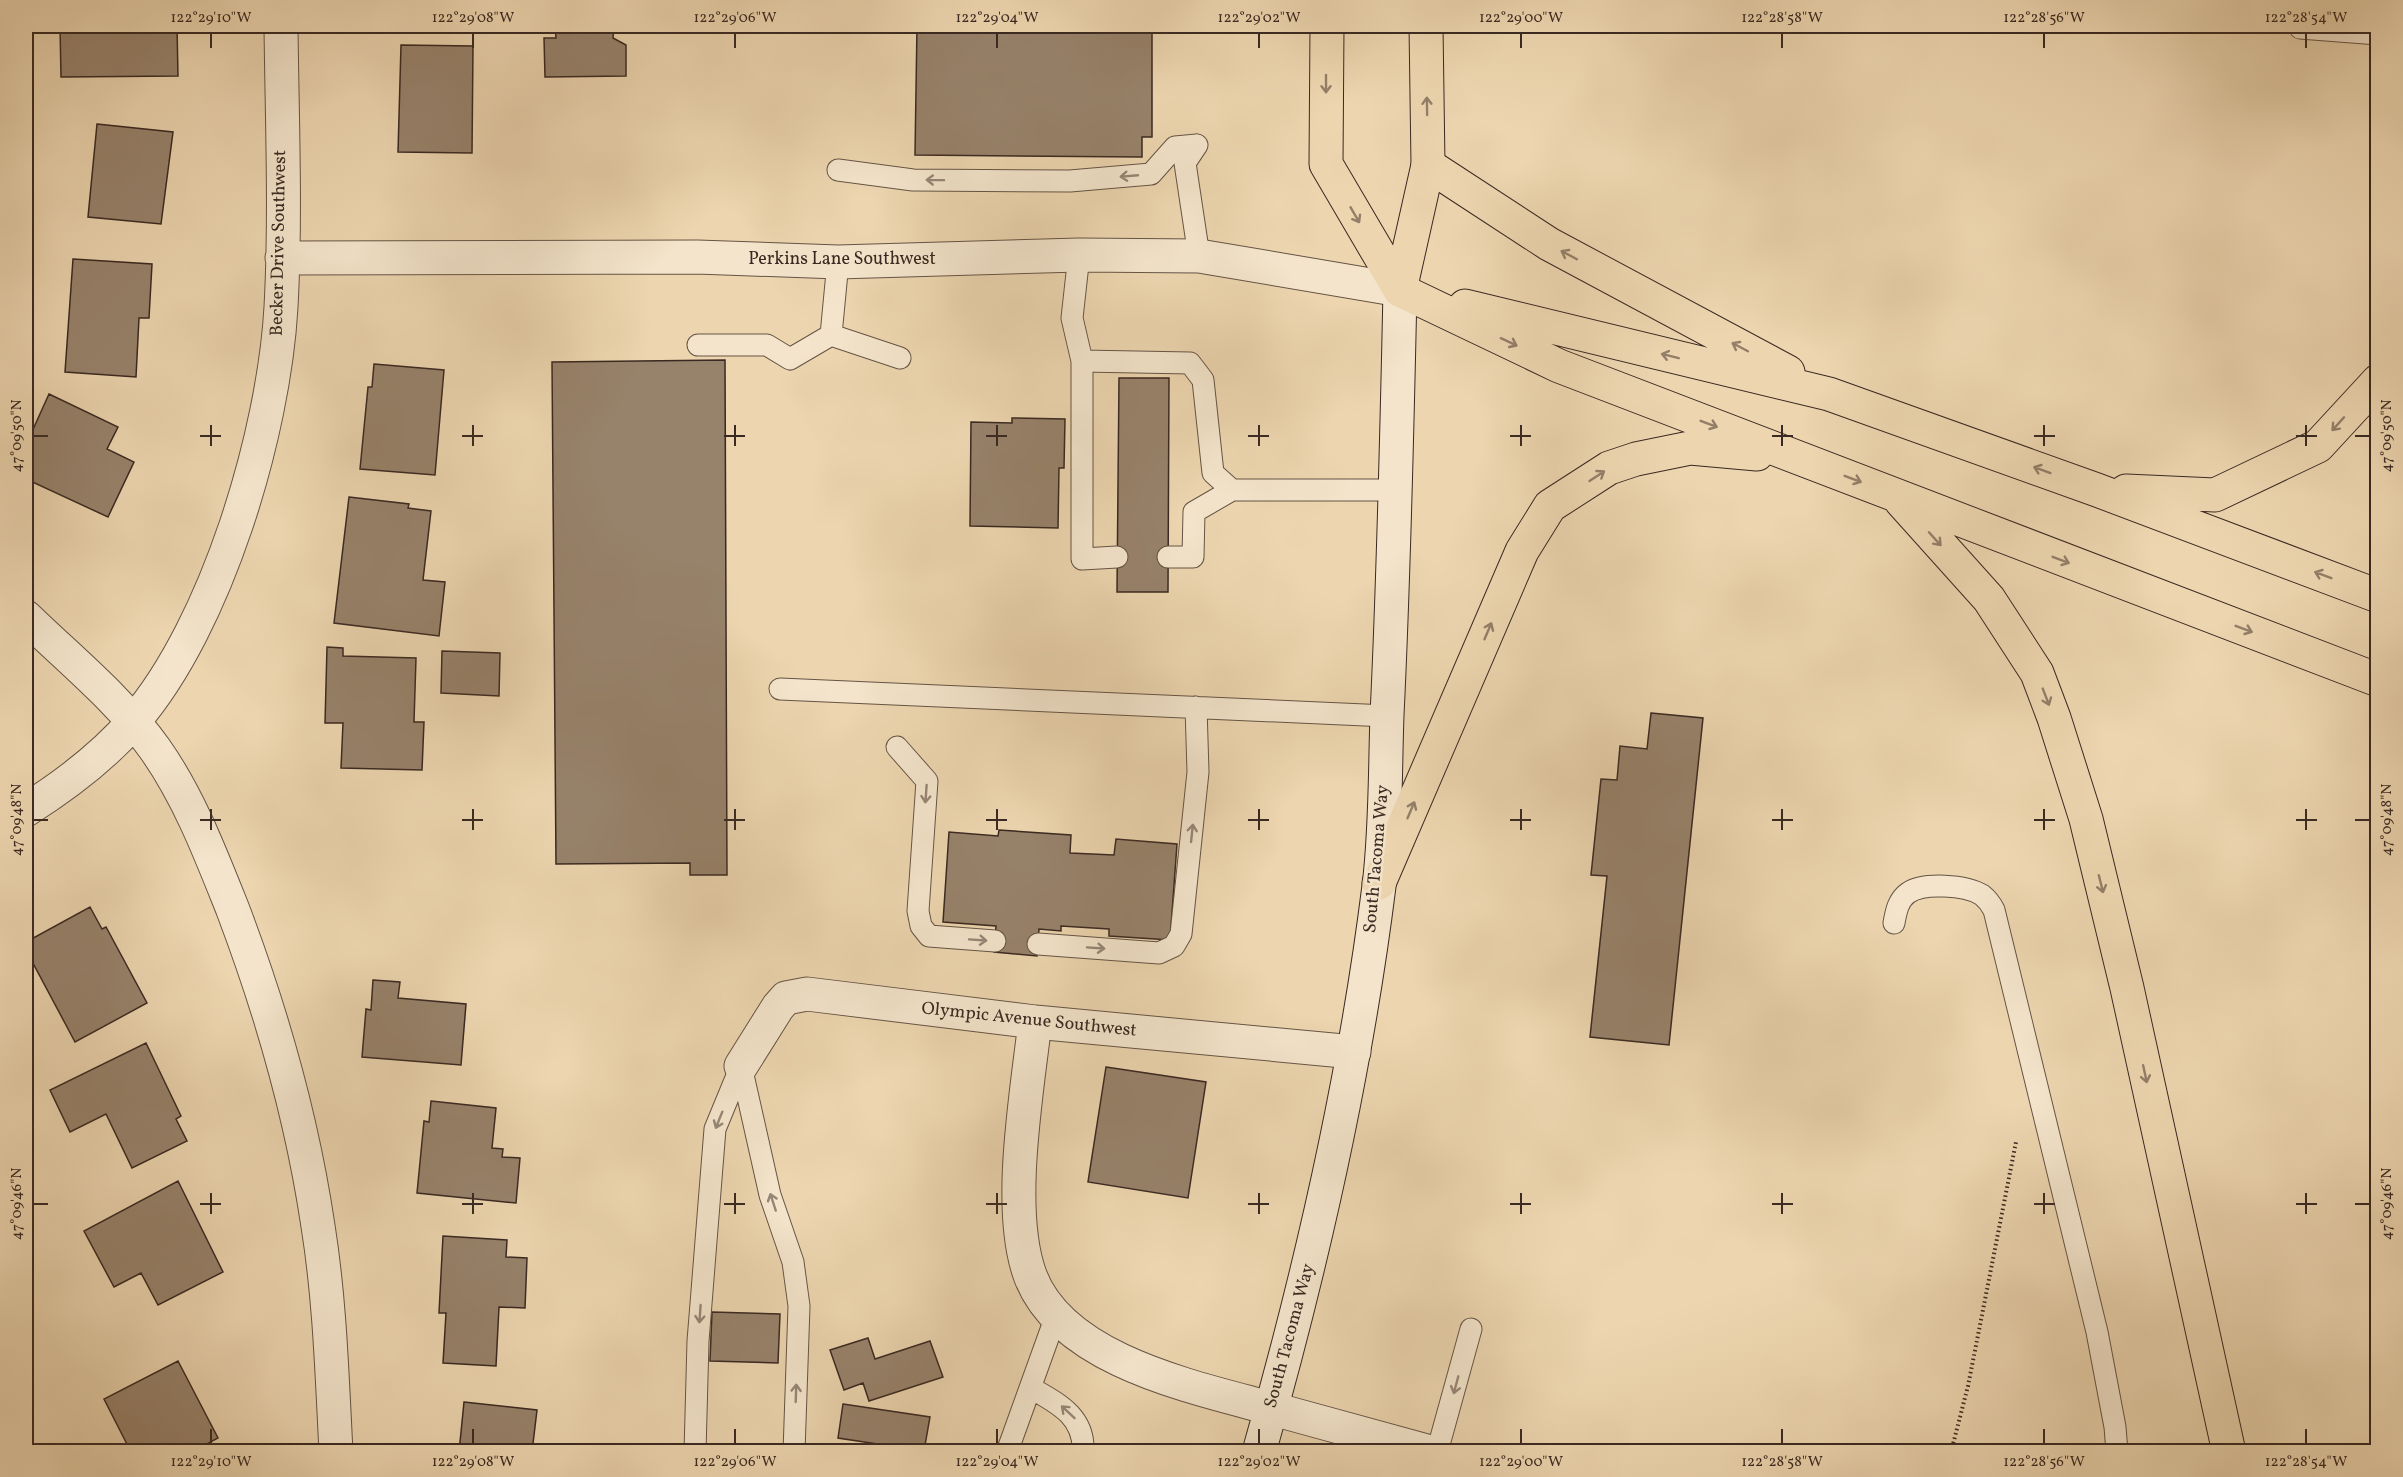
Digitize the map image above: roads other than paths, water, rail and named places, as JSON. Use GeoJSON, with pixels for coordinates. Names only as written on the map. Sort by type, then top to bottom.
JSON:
{"type":"FeatureCollection","features":[{"type":"Feature","properties":{"kind":"main road"},"geometry":{"type":"LineString","coordinates":[[1327,26],[1326,164],[1400,290],[1559,366],[2378,680]]}},
{"type":"Feature","properties":{"kind":"main road","name":"South Tacoma Way"},"geometry":{"type":"LineString","coordinates":[[1400,290],[1428,165],[1426,26]]}},
{"type":"Feature","properties":{"kind":"main road"},"geometry":{"type":"LineString","coordinates":[[1428,165],[1549,244],[1829,394]]}},
{"type":"Feature","properties":{"kind":"main road"},"geometry":{"type":"LineString","coordinates":[[1400,290],[1829,394],[2097,490],[2378,596]]}},
{"type":"Feature","properties":{"kind":"main road"},"geometry":{"type":"LineString","coordinates":[[2097,490],[2215,495],[2318,446],[2378,381]]}},
{"type":"Feature","properties":{"kind":"main road"},"geometry":{"type":"LineString","coordinates":[[1379,883],[1522,550],[1550,506],[1609,468],[1636,459],[1690,447],[1798,458]]}},
{"type":"Feature","properties":{"kind":"main road"},"geometry":{"type":"LineString","coordinates":[[1896,495],[1989,599],[2037,673],[2054,718],[2085,819],[2127,988],[2229,1452]]}},
{"type":"Feature","properties":{"kind":"street","name":"Becker Drive Southwest"},"geometry":{"type":"LineString","coordinates":[[26,810],[76,775],[134,722],[160,686],[190,635],[219,569],[242,506],[271,386],[281,309],[281,26]]}},
{"type":"Feature","properties":{"kind":"street","name":"Perkins Lane Southwest"},"geometry":{"type":"LineString","coordinates":[[282,258],[697,257],[838,262],[1079,255],[1199,256],[1400,290]]}},
{"type":"Feature","properties":{"kind":"street","name":"South Tacoma Way"},"geometry":{"type":"LineString","coordinates":[[1259,1452],[1324,1204],[1354,1052],[1379,883],[1396,490],[1400,290]]}},
{"type":"Feature","properties":{"kind":"street"},"geometry":{"type":"LineString","coordinates":[[26,617],[134,722],[171,774],[208,848],[241,933],[273,1027],[303,1139],[318,1227],[329,1325],[336,1452]]}},
{"type":"Feature","properties":{"kind":"street","name":"Olympic Avenue Southwest"},"geometry":{"type":"LineString","coordinates":[[741,1066],[786,998],[807,994],[1035,1022],[1354,1052]]}},
{"type":"Feature","properties":{"kind":"street"},"geometry":{"type":"LineString","coordinates":[[1035,1022],[1022,1139],[1021,1226],[1024,1254],[1030,1276],[1056,1316],[1101,1350],[1133,1366],[1194,1387],[1430,1452]]}},
{"type":"Feature","properties":{"kind":"lane"},"geometry":{"type":"LineString","coordinates":[[2300,26],[2300,28],[2378,34]]}},
{"type":"Feature","properties":{"kind":"lane"},"geometry":{"type":"LineString","coordinates":[[838,170],[913,180],[1070,181],[1151,174],[1175,147],[1197,146],[1185,163],[1199,256]]}},
{"type":"Feature","properties":{"kind":"lane"},"geometry":{"type":"LineString","coordinates":[[1079,255],[1072,318],[1082,361],[1082,559],[1117,557]]}},
{"type":"Feature","properties":{"kind":"lane"},"geometry":{"type":"LineString","coordinates":[[831,335],[838,262]]}},
{"type":"Feature","properties":{"kind":"lane"},"geometry":{"type":"LineString","coordinates":[[699,345],[767,345],[790,359],[831,335],[900,358]]}},
{"type":"Feature","properties":{"kind":"lane"},"geometry":{"type":"LineString","coordinates":[[1082,361],[1190,363],[1203,380],[1213,473],[1232,490]]}},
{"type":"Feature","properties":{"kind":"lane"},"geometry":{"type":"LineString","coordinates":[[1168,557],[1193,557],[1194,512],[1232,490],[1396,490]]}},
{"type":"Feature","properties":{"kind":"lane"},"geometry":{"type":"LineString","coordinates":[[780,689],[1387,716]]}},
{"type":"Feature","properties":{"kind":"lane"},"geometry":{"type":"LineString","coordinates":[[1038,944],[1159,953],[1174,946],[1181,934],[1198,772],[1196,707]]}},
{"type":"Feature","properties":{"kind":"lane"},"geometry":{"type":"LineString","coordinates":[[897,747],[927,781],[918,911],[921,926],[929,936],[994,941]]}},
{"type":"Feature","properties":{"kind":"lane"},"geometry":{"type":"LineString","coordinates":[[1894,923],[1901,901],[1915,889],[1927,886],[1975,892],[1988,901],[1994,910],[2097,1332],[2115,1427],[2117,1452]]}},
{"type":"Feature","properties":{"kind":"lane"},"geometry":{"type":"LineString","coordinates":[[695,1452],[698,1341],[715,1129],[741,1066]]}},
{"type":"Feature","properties":{"kind":"lane"},"geometry":{"type":"LineString","coordinates":[[741,1066],[761,1161],[793,1262],[799,1306],[794,1452]]}},
{"type":"Feature","properties":{"kind":"lane"},"geometry":{"type":"LineString","coordinates":[[1007,1452],[1056,1316]]}},
{"type":"Feature","properties":{"kind":"lane"},"geometry":{"type":"LineString","coordinates":[[1437,1452],[1471,1329]]}},
{"type":"Feature","properties":{"kind":"lane"},"geometry":{"type":"LineString","coordinates":[[1031,1388],[1066,1408],[1078,1422],[1083,1452]]}}]}
